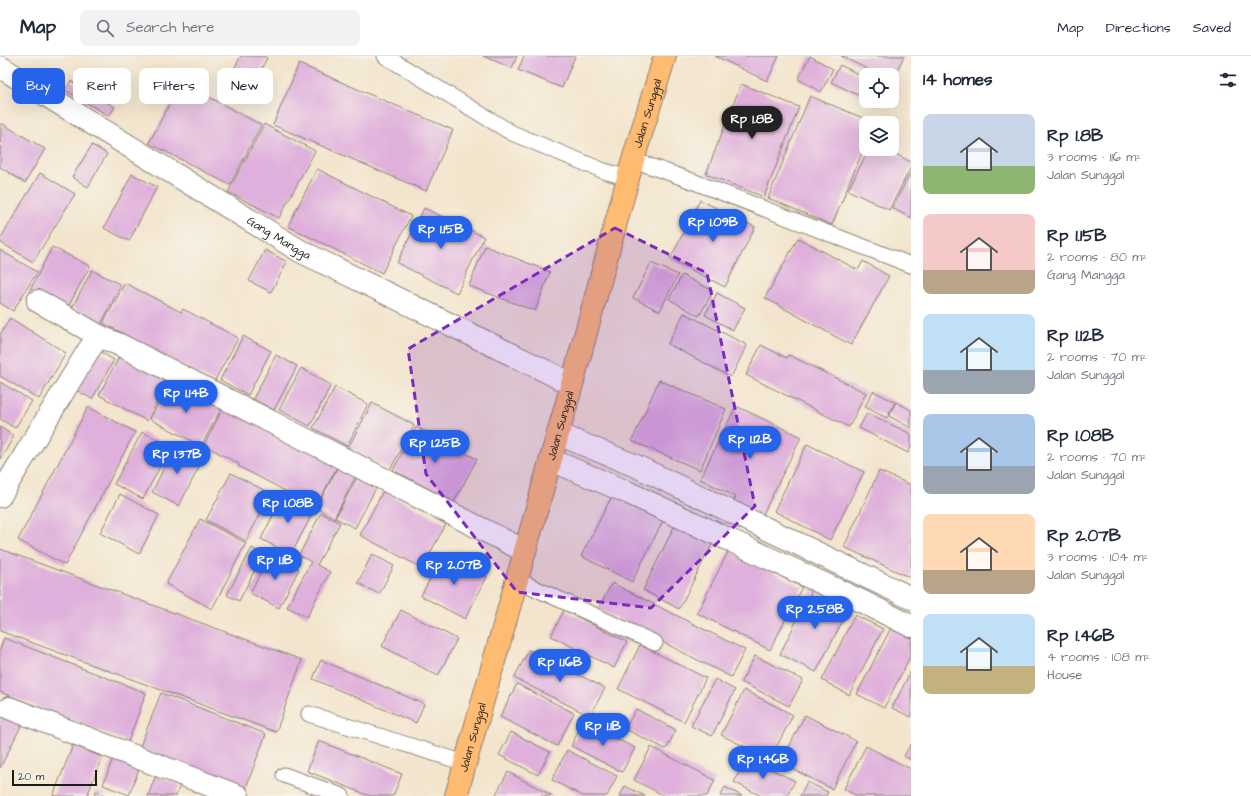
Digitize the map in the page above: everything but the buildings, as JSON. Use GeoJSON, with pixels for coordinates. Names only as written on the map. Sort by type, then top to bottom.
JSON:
{"type":"FeatureCollection","features":[{"type":"Feature","properties":{"kind":"main road","name":"Jalan Sunggal"},"geometry":{"type":"LineString","coordinates":[[456,796],[631,169],[666,56]]}},
{"type":"Feature","properties":{"kind":"street","name":"Gang Mangga"},"geometry":{"type":"LineString","coordinates":[[0,67],[300,251],[572,384]]}},
{"type":"Feature","properties":{"kind":"street"},"geometry":{"type":"LineString","coordinates":[[38,301],[100,336],[120,344],[525,551]]}},
{"type":"Feature","properties":{"kind":"street"},"geometry":{"type":"LineString","coordinates":[[0,496],[88,352],[100,336]]}},
{"type":"Feature","properties":{"kind":"street"},"geometry":{"type":"LineString","coordinates":[[558,434],[636,466],[911,598]]}},
{"type":"Feature","properties":{"kind":"street"},"geometry":{"type":"LineString","coordinates":[[551,460],[629,493],[911,626]]}},
{"type":"Feature","properties":{"kind":"street"},"geometry":{"type":"LineString","coordinates":[[865,603],[875,580]]}},
{"type":"Feature","properties":{"kind":"street"},"geometry":{"type":"LineString","coordinates":[[9,708],[238,796]]}},
{"type":"Feature","properties":{"kind":"lane"},"geometry":{"type":"LineString","coordinates":[[385,56],[512,133],[604,171],[631,169],[684,178],[911,265]]}},
{"type":"Feature","properties":{"kind":"lane"},"geometry":{"type":"LineString","coordinates":[[516,580],[655,643]]}},
{"type":"Feature","properties":{"kind":"lane"},"geometry":{"type":"LineString","coordinates":[[309,714],[465,763]]}},
{"type":"Feature","properties":{"kind":"lane"},"geometry":{"type":"LineString","coordinates":[[284,775],[342,796]]}},
{"type":"Feature","properties":{"kind":"highlighted area"},"geometry":{"type":"Polygon","coordinates":[[[615,228],[707,273],[755,506],[651,608],[517,592],[426,474],[408,349],[615,228]]]}}]}
